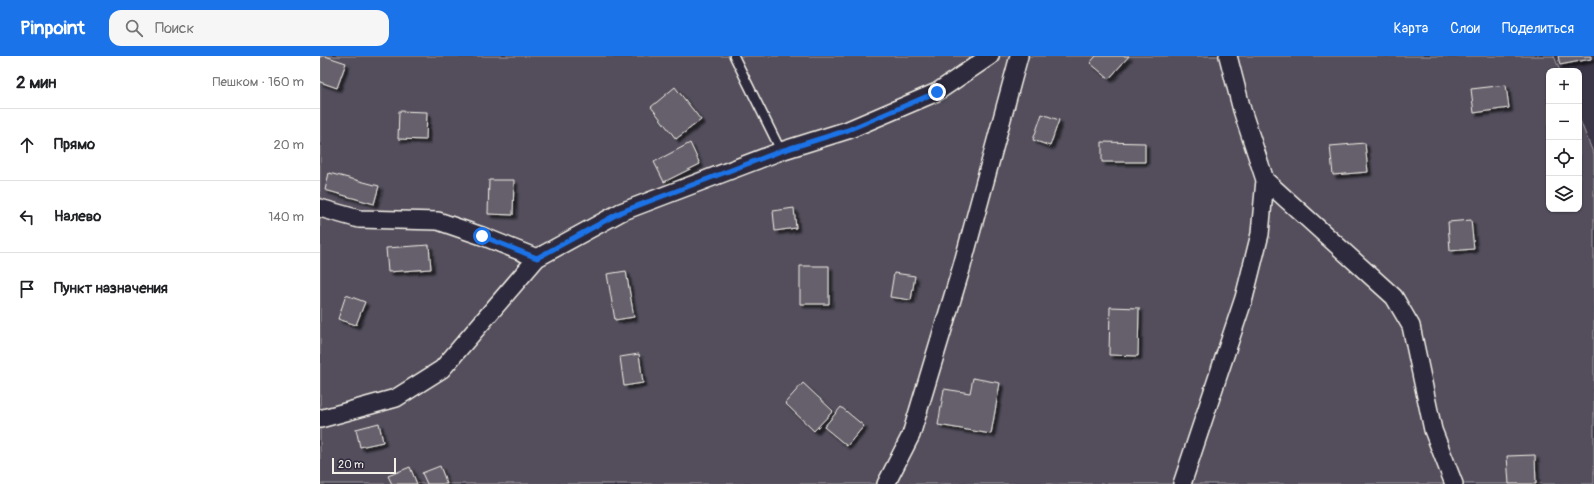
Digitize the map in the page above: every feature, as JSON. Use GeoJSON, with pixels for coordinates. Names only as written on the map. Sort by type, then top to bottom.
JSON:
{"type":"FeatureCollection","features":[{"type":"Feature","properties":{"kind":"street"},"geometry":{"type":"LineString","coordinates":[[320,420],[396,398],[442,369],[537,258],[621,212],[781,151],[848,130],[937,92],[990,56]]}},
{"type":"Feature","properties":{"kind":"street"},"geometry":{"type":"LineString","coordinates":[[886,484],[911,435],[962,266],[1019,56]]}},
{"type":"Feature","properties":{"kind":"street"},"geometry":{"type":"LineString","coordinates":[[1182,484],[1244,298],[1260,234],[1265,180],[1242,110],[1228,56]]}},
{"type":"Feature","properties":{"kind":"street"},"geometry":{"type":"LineString","coordinates":[[1265,180],[1394,297],[1411,326],[1433,430],[1454,484]]}},
{"type":"Feature","properties":{"kind":"street"},"geometry":{"type":"LineString","coordinates":[[320,208],[359,219],[438,221],[482,236],[537,258]]}},
{"type":"Feature","properties":{"kind":"lane"},"geometry":{"type":"LineString","coordinates":[[734,56],[781,151]]}},
{"type":"Feature","properties":{"kind":"shaded area"},"geometry":{"type":"Polygon","coordinates":[[[320,56],[1554,56],[1559,68],[1546,68],[1546,212],[1582,212],[1582,125],[1594,155],[1594,484],[320,484],[320,56]]]}},
{"type":"Feature","properties":{"kind":"building"},"geometry":{"type":"Polygon","coordinates":[[[320,56],[325,56],[346,63],[337,88],[320,82],[320,56]]]}},
{"type":"Feature","properties":{"kind":"building"},"geometry":{"type":"Polygon","coordinates":[[[1096,56],[1129,56],[1109,79],[1090,63],[1096,56]]]}},
{"type":"Feature","properties":{"kind":"building"},"geometry":{"type":"Polygon","coordinates":[[[1558,56],[1591,56],[1591,59],[1560,65],[1558,56]]]}},
{"type":"Feature","properties":{"kind":"building"},"geometry":{"type":"Polygon","coordinates":[[[1506,85],[1509,108],[1474,113],[1471,89],[1506,85]]]}},
{"type":"Feature","properties":{"kind":"building"},"geometry":{"type":"Polygon","coordinates":[[[675,87],[701,120],[676,139],[651,107],[675,87]]]}},
{"type":"Feature","properties":{"kind":"building"},"geometry":{"type":"Polygon","coordinates":[[[399,111],[427,112],[426,140],[398,139],[399,111]]]}},
{"type":"Feature","properties":{"kind":"building"},"geometry":{"type":"Polygon","coordinates":[[[1042,114],[1059,120],[1050,146],[1033,140],[1042,114]]]}},
{"type":"Feature","properties":{"kind":"building"},"geometry":{"type":"Polygon","coordinates":[[[1102,142],[1145,143],[1145,162],[1102,162],[1102,142]]]}},
{"type":"Feature","properties":{"kind":"building"},"geometry":{"type":"Polygon","coordinates":[[[690,143],[700,164],[664,182],[654,162],[690,143]]]}},
{"type":"Feature","properties":{"kind":"building"},"geometry":{"type":"Polygon","coordinates":[[[1365,143],[1368,172],[1333,175],[1330,146],[1365,143]]]}},
{"type":"Feature","properties":{"kind":"building"},"geometry":{"type":"Polygon","coordinates":[[[329,173],[379,186],[374,204],[325,190],[329,173]]]}},
{"type":"Feature","properties":{"kind":"building"},"geometry":{"type":"Polygon","coordinates":[[[489,180],[514,180],[513,215],[488,214],[489,180]]]}},
{"type":"Feature","properties":{"kind":"building"},"geometry":{"type":"Polygon","coordinates":[[[794,208],[796,228],[775,231],[773,211],[794,208]]]}},
{"type":"Feature","properties":{"kind":"building"},"geometry":{"type":"Polygon","coordinates":[[[1471,220],[1474,249],[1450,251],[1448,222],[1471,220]]]}},
{"type":"Feature","properties":{"kind":"building"},"geometry":{"type":"Polygon","coordinates":[[[429,245],[431,269],[388,272],[386,248],[429,245]]]}},
{"type":"Feature","properties":{"kind":"building"},"geometry":{"type":"Polygon","coordinates":[[[800,266],[829,266],[829,304],[800,304],[800,266]]]}},
{"type":"Feature","properties":{"kind":"building"},"geometry":{"type":"Polygon","coordinates":[[[626,271],[634,317],[615,320],[607,274],[626,271]]]}},
{"type":"Feature","properties":{"kind":"building"},"geometry":{"type":"Polygon","coordinates":[[[894,273],[915,276],[911,300],[890,297],[894,273]]]}},
{"type":"Feature","properties":{"kind":"building"},"geometry":{"type":"Polygon","coordinates":[[[346,295],[365,302],[356,325],[338,319],[346,295]]]}},
{"type":"Feature","properties":{"kind":"building"},"geometry":{"type":"Polygon","coordinates":[[[1110,307],[1139,308],[1138,356],[1109,355],[1110,307]]]}},
{"type":"Feature","properties":{"kind":"building"},"geometry":{"type":"Polygon","coordinates":[[[639,354],[643,383],[624,386],[620,357],[639,354]]]}},
{"type":"Feature","properties":{"kind":"building"},"geometry":{"type":"Polygon","coordinates":[[[973,378],[1000,383],[991,434],[938,425],[944,389],[970,393],[973,378]]]}},
{"type":"Feature","properties":{"kind":"building"},"geometry":{"type":"Polygon","coordinates":[[[803,383],[833,411],[814,431],[785,403],[803,383]]]}},
{"type":"Feature","properties":{"kind":"building"},"geometry":{"type":"Polygon","coordinates":[[[841,407],[864,426],[847,446],[824,427],[841,407]]]}},
{"type":"Feature","properties":{"kind":"building"},"geometry":{"type":"Polygon","coordinates":[[[379,423],[383,442],[360,447],[356,429],[379,423]]]}},
{"type":"Feature","properties":{"kind":"building"},"geometry":{"type":"Polygon","coordinates":[[[1535,455],[1536,484],[1509,484],[1507,456],[1535,455]]]}},
{"type":"Feature","properties":{"kind":"building"},"geometry":{"type":"Polygon","coordinates":[[[440,466],[447,484],[427,484],[422,473],[440,466]]]}},
{"type":"Feature","properties":{"kind":"building"},"geometry":{"type":"Polygon","coordinates":[[[410,467],[417,484],[392,484],[388,476],[410,467]]]}},
{"type":"Feature","properties":{"kind":"route"},"geometry":{"type":"LineString","coordinates":[[482,236],[537,258],[621,212],[781,151],[848,130],[937,92]]}}]}
